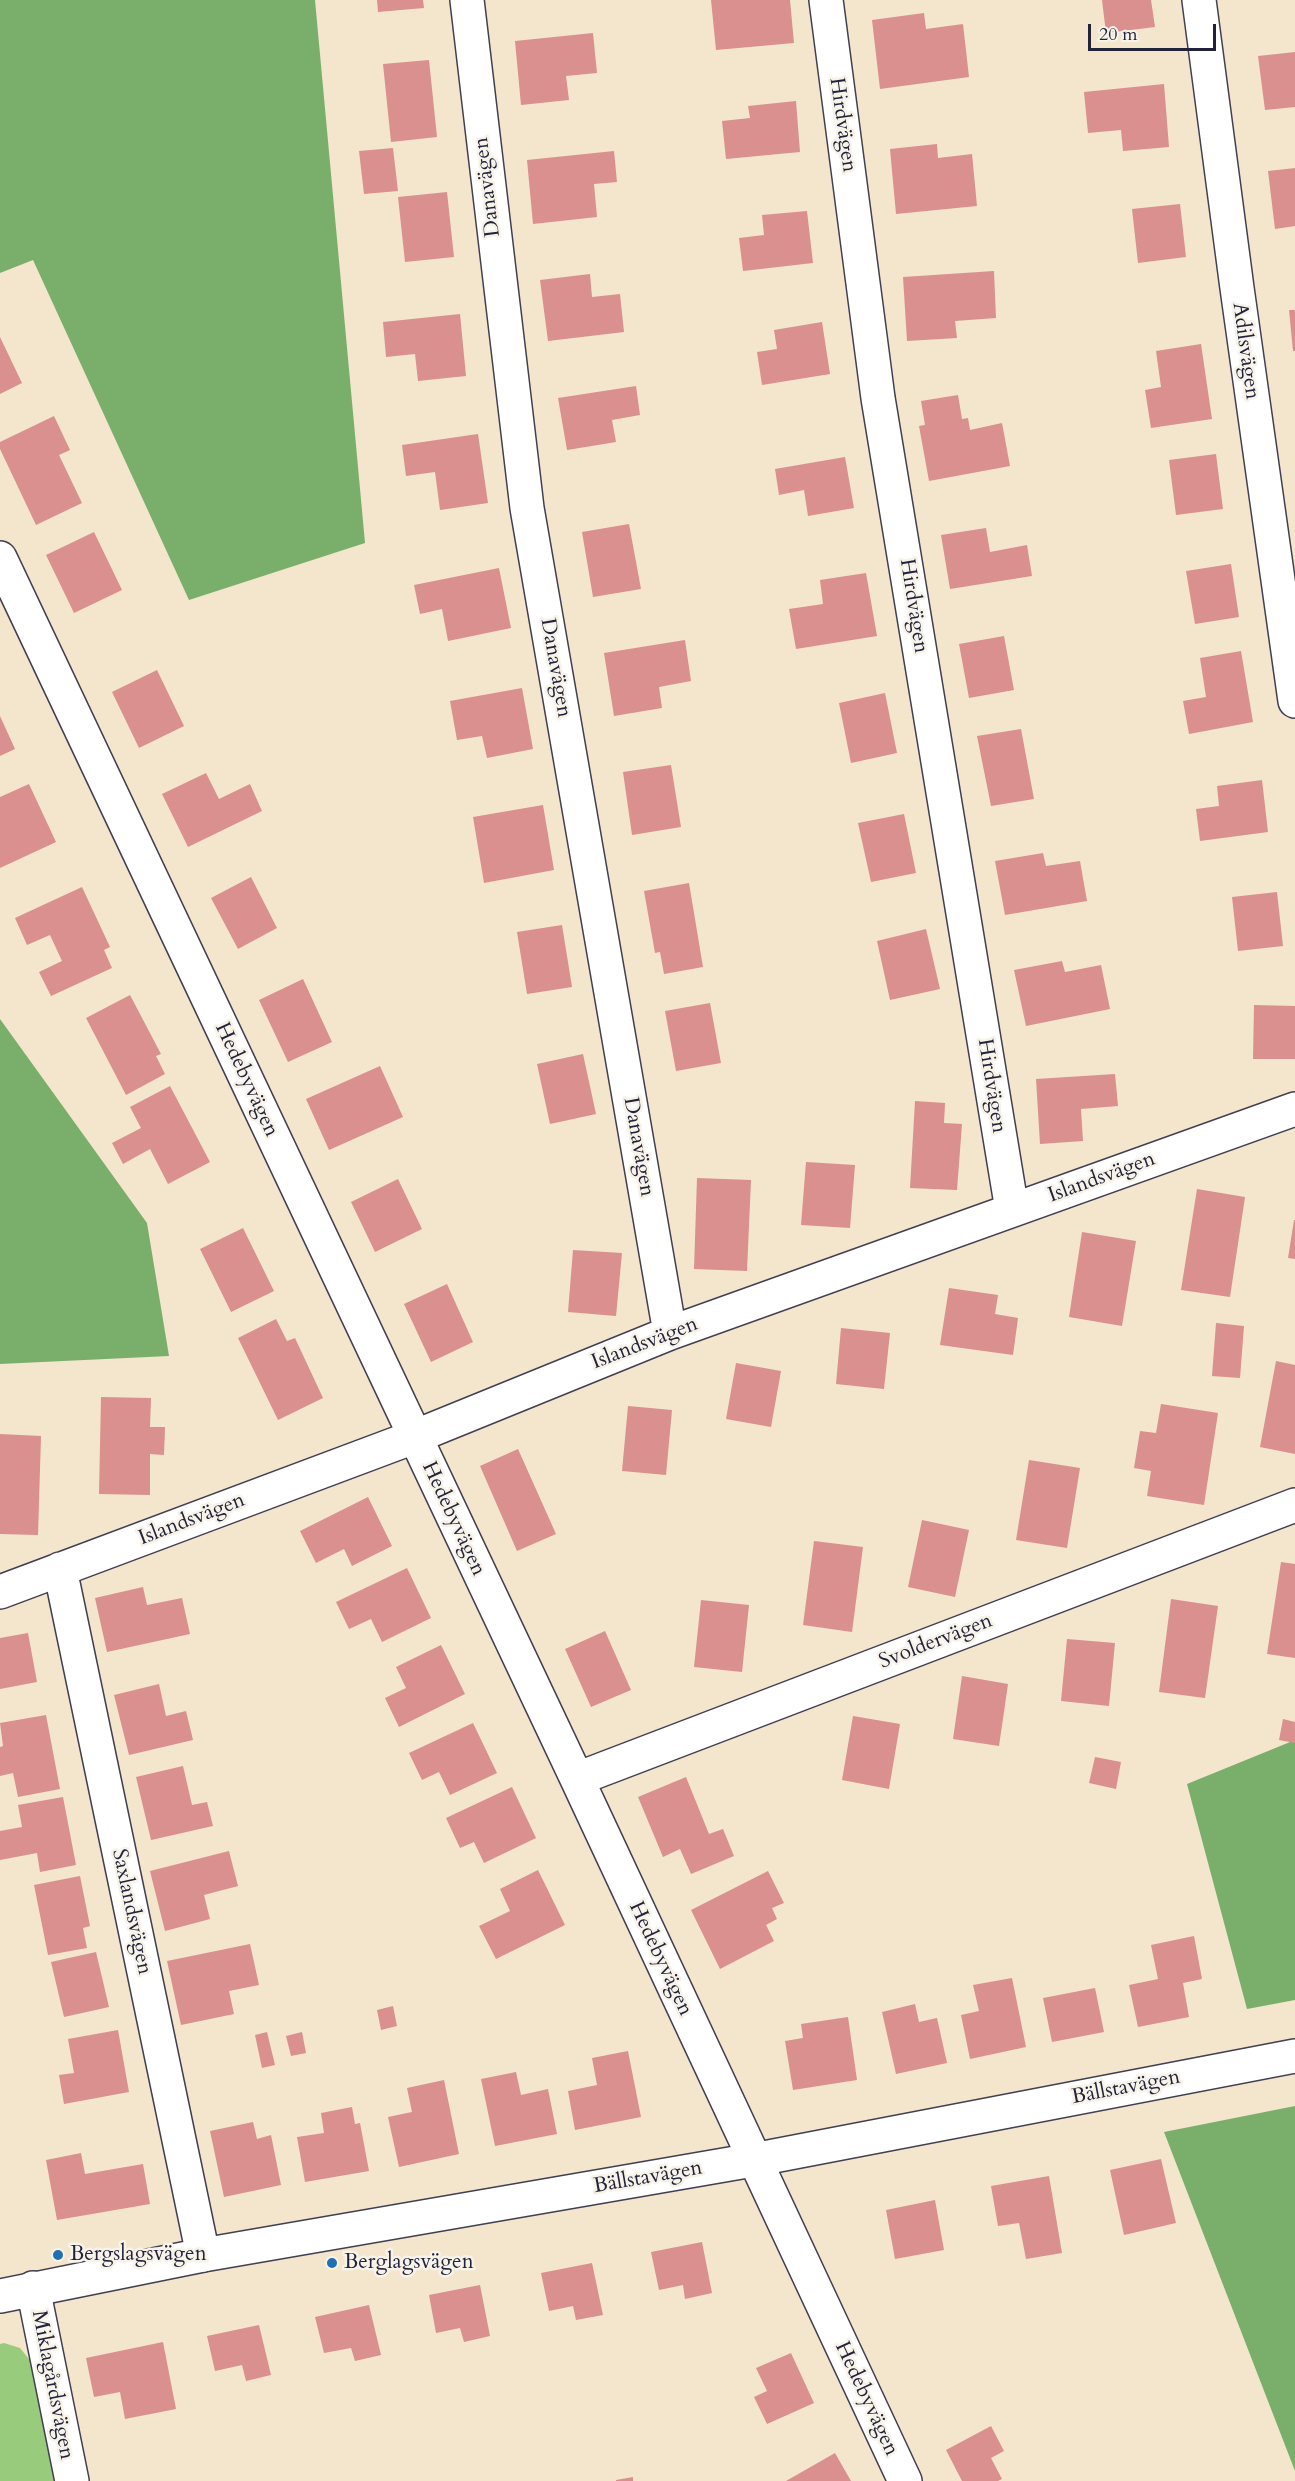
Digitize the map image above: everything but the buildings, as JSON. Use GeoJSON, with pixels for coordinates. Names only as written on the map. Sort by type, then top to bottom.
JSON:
{"type":"FeatureCollection","features":[{"type":"Feature","properties":{"kind":"street","name":"Danavägen"},"geometry":{"type":"LineString","coordinates":[[467,0],[527,508],[670,1333]]}},
{"type":"Feature","properties":{"kind":"street","name":"Hirdvägen"},"geometry":{"type":"LineString","coordinates":[[826,0],[878,398],[1012,1210]]}},
{"type":"Feature","properties":{"kind":"street","name":"Adilsvägen"},"geometry":{"type":"LineString","coordinates":[[1199,0],[1295,701]]}},
{"type":"Feature","properties":{"kind":"street","name":"Hedebyvägen"},"geometry":{"type":"LineString","coordinates":[[0,558],[577,1779],[753,2160],[905,2481]]}},
{"type":"Feature","properties":{"kind":"street","name":"Islandsvägen"},"geometry":{"type":"LineString","coordinates":[[0,1592],[414,1437],[670,1333],[1295,1109]]}},
{"type":"Feature","properties":{"kind":"street","name":"Svoldervägen"},"geometry":{"type":"LineString","coordinates":[[577,1779],[1295,1506]]}},
{"type":"Feature","properties":{"kind":"street","name":"Saxlandsvägen"},"geometry":{"type":"LineString","coordinates":[[60,1569],[203,2255]]}},
{"type":"Feature","properties":{"kind":"street","name":"Bällstavägen"},"geometry":{"type":"LineString","coordinates":[[0,2296],[203,2255],[753,2160],[1295,2056]]}},
{"type":"Feature","properties":{"kind":"street","name":"Miklagårdsvägen"},"geometry":{"type":"LineString","coordinates":[[33,2288],[72,2481]]}},
{"type":"Feature","properties":{"kind":"green space"},"geometry":{"type":"Polygon","coordinates":[[[0,0],[315,0],[365,543],[189,600],[33,260],[0,273],[0,0]]]}},
{"type":"Feature","properties":{"kind":"green space"},"geometry":{"type":"Polygon","coordinates":[[[0,1019],[147,1223],[169,1356],[0,1364],[0,1019]]]}},
{"type":"Feature","properties":{"kind":"green space"},"geometry":{"type":"Polygon","coordinates":[[[1295,1740],[1295,2000],[1247,2009],[1187,1784],[1295,1740]]]}},
{"type":"Feature","properties":{"kind":"green space"},"geometry":{"type":"Polygon","coordinates":[[[1295,2106],[1295,2471],[1164,2132],[1295,2106]]]}},
{"type":"Feature","properties":{"kind":"green space"},"geometry":{"type":"Polygon","coordinates":[[[0,2344],[20,2348],[33,2364],[56,2481],[0,2481],[0,2344]]]}},
{"type":"Feature","properties":{"kind":"place","name":"Bergslagsvägen"},"geometry":{"type":"Point","coordinates":[58,2255]}},
{"type":"Feature","properties":{"kind":"place","name":"Berglagsvägen"},"geometry":{"type":"Point","coordinates":[332,2263]}}]}
